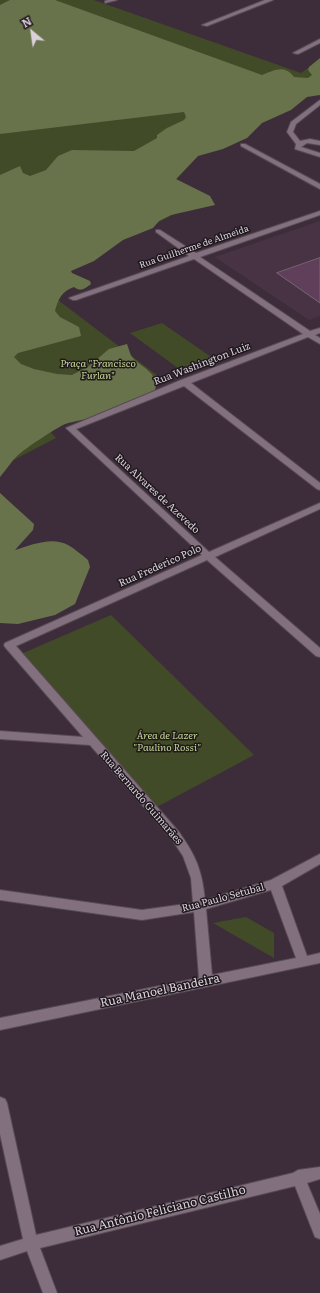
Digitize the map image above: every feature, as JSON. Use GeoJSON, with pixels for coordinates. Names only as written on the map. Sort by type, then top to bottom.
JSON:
{"type":"FeatureCollection","features":[{"type":"Feature","properties":{"kind":"street"},"geometry":{"type":"LineString","coordinates":[[107,2],[114,0]]}},
{"type":"Feature","properties":{"kind":"street"},"geometry":{"type":"LineString","coordinates":[[205,25],[270,0]]}},
{"type":"Feature","properties":{"kind":"street"},"geometry":{"type":"LineString","coordinates":[[296,53],[320,41]]}},
{"type":"Feature","properties":{"kind":"street"},"geometry":{"type":"LineString","coordinates":[[320,102],[293,123],[290,132],[298,146],[320,155]]}},
{"type":"Feature","properties":{"kind":"street"},"geometry":{"type":"LineString","coordinates":[[298,146],[312,140],[320,143]]}},
{"type":"Feature","properties":{"kind":"street"},"geometry":{"type":"LineString","coordinates":[[243,145],[320,187]]}},
{"type":"Feature","properties":{"kind":"street","name":"Rua Guilherme de Almeida"},"geometry":{"type":"LineString","coordinates":[[73,298],[320,213]]}},
{"type":"Feature","properties":{"kind":"street"},"geometry":{"type":"LineString","coordinates":[[158,231],[197,256],[320,342]]}},
{"type":"Feature","properties":{"kind":"street","name":"Rua Washington Luiz"},"geometry":{"type":"LineString","coordinates":[[70,428],[184,382],[320,330]]}},
{"type":"Feature","properties":{"kind":"street"},"geometry":{"type":"LineString","coordinates":[[184,382],[320,487]]}},
{"type":"Feature","properties":{"kind":"street","name":"Rua Alvares de Azevedo"},"geometry":{"type":"LineString","coordinates":[[70,428],[208,556],[320,654]]}},
{"type":"Feature","properties":{"kind":"street","name":"Rua Frederico Polo"},"geometry":{"type":"LineString","coordinates":[[9,645],[320,506]]}},
{"type":"Feature","properties":{"kind":"street","name":"Rua Bernardo Guimarães"},"geometry":{"type":"LineString","coordinates":[[9,645],[91,742],[174,835],[188,854],[197,878],[206,982]]}},
{"type":"Feature","properties":{"kind":"street"},"geometry":{"type":"LineString","coordinates":[[0,735],[91,742]]}},
{"type":"Feature","properties":{"kind":"street","name":"Rua Paulo Setubal"},"geometry":{"type":"LineString","coordinates":[[0,895],[142,915],[200,906],[275,884],[320,859]]}},
{"type":"Feature","properties":{"kind":"street"},"geometry":{"type":"LineString","coordinates":[[275,884],[303,962]]}},
{"type":"Feature","properties":{"kind":"street","name":"Rua Manoel Bandeira"},"geometry":{"type":"LineString","coordinates":[[0,1024],[320,958]]}},
{"type":"Feature","properties":{"kind":"street"},"geometry":{"type":"LineString","coordinates":[[0,1103],[31,1243],[50,1293]]}},
{"type":"Feature","properties":{"kind":"street","name":"Rua Antônio Feliciano Castilho"},"geometry":{"type":"LineString","coordinates":[[0,1253],[31,1243],[320,1172]]}},
{"type":"Feature","properties":{"kind":"street"},"geometry":{"type":"LineString","coordinates":[[298,1177],[320,1232]]}},
{"type":"Feature","properties":{"kind":"shaded area"},"geometry":{"type":"Polygon","coordinates":[[[320,221],[320,316],[309,320],[215,257],[320,221]]]}},
{"type":"Feature","properties":{"kind":"green space","name":"Praça \"Francisco Furlan\""},"geometry":{"type":"Polygon","coordinates":[[[0,0],[94,0],[301,73],[320,60],[307,97],[198,156],[176,180],[210,196],[123,240],[70,271],[58,300],[162,379],[62,418],[37,417],[56,438],[0,467],[0,0]]]}},
{"type":"Feature","properties":{"kind":"green space","name":"Praça \"Francisco Furlan\""},"geometry":{"type":"Polygon","coordinates":[[[10,0],[55,0],[262,75],[275,70],[283,69],[287,70],[294,77],[308,78],[312,75],[308,70],[309,67],[320,58],[320,95],[307,97],[291,110],[262,123],[247,138],[223,149],[198,156],[176,179],[210,196],[215,205],[171,215],[159,221],[153,228],[123,240],[94,261],[71,271],[72,273],[90,281],[91,284],[82,289],[74,287],[66,291],[59,299],[55,311],[60,317],[79,327],[81,336],[18,353],[14,357],[21,364],[34,369],[57,374],[72,375],[89,366],[109,349],[127,344],[132,357],[153,375],[156,383],[153,393],[145,401],[132,407],[63,425],[21,452],[0,477],[0,175],[20,166],[23,173],[30,176],[46,170],[58,156],[72,150],[134,151],[157,138],[157,135],[167,128],[184,120],[186,117],[184,112],[0,134],[0,5],[10,0]]]}},
{"type":"Feature","properties":{"kind":"green space"},"geometry":{"type":"Polygon","coordinates":[[[162,323],[217,361],[182,371],[130,333],[162,323]]]}},
{"type":"Feature","properties":{"kind":"green space"},"geometry":{"type":"Polygon","coordinates":[[[0,493],[34,524],[33,530],[15,550],[42,542],[55,541],[68,545],[88,560],[90,567],[75,604],[55,615],[18,624],[0,623],[0,493]]]}},
{"type":"Feature","properties":{"kind":"green space","name":"Área de Lazer \"Paulino Rossi\""},"geometry":{"type":"Polygon","coordinates":[[[111,615],[254,755],[155,808],[21,654],[111,615]]]}},
{"type":"Feature","properties":{"kind":"green space"},"geometry":{"type":"Polygon","coordinates":[[[246,917],[274,933],[274,958],[213,923],[246,917]]]}},
{"type":"Feature","properties":{"kind":"building"},"geometry":{"type":"Polygon","coordinates":[[[320,258],[320,303],[277,273],[320,258]]]}}]}
